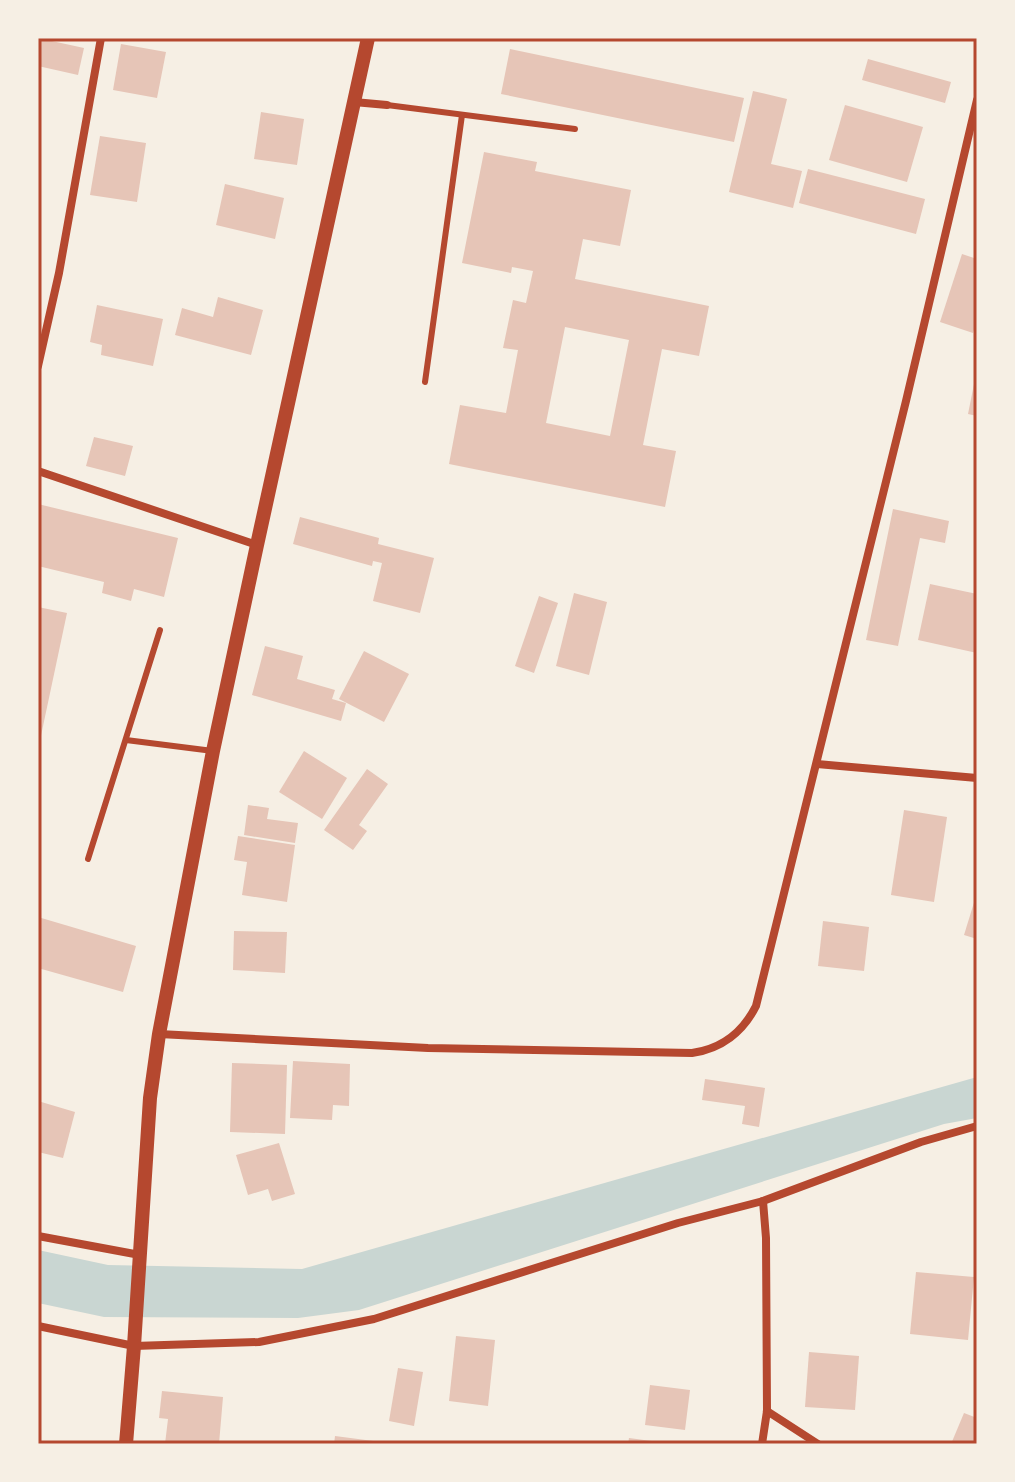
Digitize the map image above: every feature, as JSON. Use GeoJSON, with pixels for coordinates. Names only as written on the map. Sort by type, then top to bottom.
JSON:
{"type":"FeatureCollection","features":[{"type":"Feature","properties":{"kind":"street"},"geometry":{"type":"LineString","coordinates":[[38,366],[59,273],[101,38]]}},
{"type":"Feature","properties":{"kind":"street"},"geometry":{"type":"LineString","coordinates":[[126,1444],[150,1098],[159,1034],[213,751],[368,38]]}},
{"type":"Feature","properties":{"kind":"street"},"geometry":{"type":"LineString","coordinates":[[159,1034],[428,1048],[692,1053],[712,1049],[743,1028],[756,1006],[977,100]]}},
{"type":"Feature","properties":{"kind":"street"},"geometry":{"type":"LineString","coordinates":[[354,102],[387,105]]}},
{"type":"Feature","properties":{"kind":"street"},"geometry":{"type":"LineString","coordinates":[[38,471],[257,545]]}},
{"type":"Feature","properties":{"kind":"street"},"geometry":{"type":"LineString","coordinates":[[817,764],[977,778]]}},
{"type":"Feature","properties":{"kind":"street"},"geometry":{"type":"LineString","coordinates":[[38,1326],[134,1346],[259,1342],[374,1319],[678,1223],[763,1201],[921,1142],[977,1126]]}},
{"type":"Feature","properties":{"kind":"street"},"geometry":{"type":"LineString","coordinates":[[762,1444],[767,1411],[763,1201]]}},
{"type":"Feature","properties":{"kind":"street"},"geometry":{"type":"LineString","coordinates":[[38,1236],[140,1255]]}},
{"type":"Feature","properties":{"kind":"street"},"geometry":{"type":"LineString","coordinates":[[767,1411],[818,1444]]}},
{"type":"Feature","properties":{"kind":"lane"},"geometry":{"type":"LineString","coordinates":[[387,105],[575,129]]}},
{"type":"Feature","properties":{"kind":"lane"},"geometry":{"type":"LineString","coordinates":[[425,382],[462,115]]}},
{"type":"Feature","properties":{"kind":"lane"},"geometry":{"type":"LineString","coordinates":[[88,859],[160,630]]}},
{"type":"Feature","properties":{"kind":"lane"},"geometry":{"type":"LineString","coordinates":[[126,740],[213,751]]}},
{"type":"Feature","properties":{"kind":"shaded area"},"geometry":{"type":"Polygon","coordinates":[[[977,1077],[977,1118],[944,1124],[359,1310],[298,1318],[104,1317],[38,1303],[38,1250],[108,1265],[302,1269],[977,1077]]]}},
{"type":"Feature","properties":{"kind":"building"},"geometry":{"type":"Polygon","coordinates":[[[38,38],[84,48],[78,75],[38,66],[38,38]]]}},
{"type":"Feature","properties":{"kind":"building"},"geometry":{"type":"Polygon","coordinates":[[[121,44],[166,52],[157,98],[113,90],[121,44]]]}},
{"type":"Feature","properties":{"kind":"building"},"geometry":{"type":"Polygon","coordinates":[[[510,49],[744,98],[734,142],[501,94],[510,49]]]}},
{"type":"Feature","properties":{"kind":"building"},"geometry":{"type":"Polygon","coordinates":[[[868,59],[951,82],[945,103],[862,80],[868,59]]]}},
{"type":"Feature","properties":{"kind":"building"},"geometry":{"type":"Polygon","coordinates":[[[753,91],[787,99],[771,164],[802,171],[793,208],[729,192],[753,91]]]}},
{"type":"Feature","properties":{"kind":"building"},"geometry":{"type":"Polygon","coordinates":[[[845,105],[923,127],[907,182],[829,160],[845,105]]]}},
{"type":"Feature","properties":{"kind":"building"},"geometry":{"type":"Polygon","coordinates":[[[261,112],[304,119],[297,165],[254,159],[261,112]]]}},
{"type":"Feature","properties":{"kind":"building"},"geometry":{"type":"Polygon","coordinates":[[[100,136],[146,143],[137,202],[90,195],[100,136]]]}},
{"type":"Feature","properties":{"kind":"building"},"geometry":{"type":"Polygon","coordinates":[[[484,152],[537,162],[535,171],[631,190],[620,246],[583,239],[575,279],[709,306],[699,356],[662,349],[643,445],[676,451],[665,507],[449,464],[460,405],[506,413],[518,350],[503,348],[513,300],[526,303],[533,271],[512,267],[511,273],[462,263],[484,152]],[[565,327],[546,423],[610,436],[629,340],[565,327]]]}},
{"type":"Feature","properties":{"kind":"building"},"geometry":{"type":"Polygon","coordinates":[[[808,169],[925,199],[916,234],[799,203],[808,169]]]}},
{"type":"Feature","properties":{"kind":"building"},"geometry":{"type":"Polygon","coordinates":[[[225,184],[284,198],[275,239],[216,225],[225,184]]]}},
{"type":"Feature","properties":{"kind":"building"},"geometry":{"type":"Polygon","coordinates":[[[962,254],[977,259],[977,318],[973,333],[940,322],[962,254]]]}},
{"type":"Feature","properties":{"kind":"building"},"geometry":{"type":"Polygon","coordinates":[[[218,297],[263,310],[251,355],[175,335],[182,308],[213,317],[218,297]]]}},
{"type":"Feature","properties":{"kind":"building"},"geometry":{"type":"Polygon","coordinates":[[[97,305],[163,319],[153,366],[101,355],[102,345],[90,342],[97,305]]]}},
{"type":"Feature","properties":{"kind":"building"},"geometry":{"type":"Polygon","coordinates":[[[977,374],[977,416],[968,414],[977,374]]]}},
{"type":"Feature","properties":{"kind":"building"},"geometry":{"type":"Polygon","coordinates":[[[94,437],[133,446],[125,476],[86,466],[94,437]]]}},
{"type":"Feature","properties":{"kind":"building"},"geometry":{"type":"Polygon","coordinates":[[[38,504],[178,538],[164,597],[134,589],[131,601],[102,593],[104,582],[38,566],[38,504]]]}},
{"type":"Feature","properties":{"kind":"building"},"geometry":{"type":"Polygon","coordinates":[[[893,509],[949,521],[945,543],[920,538],[898,646],[866,640],[893,509]]]}},
{"type":"Feature","properties":{"kind":"building"},"geometry":{"type":"Polygon","coordinates":[[[300,517],[379,538],[378,544],[434,558],[420,613],[373,601],[382,563],[373,561],[372,566],[293,544],[300,517]]]}},
{"type":"Feature","properties":{"kind":"building"},"geometry":{"type":"Polygon","coordinates":[[[930,584],[977,594],[977,653],[918,640],[930,584]]]}},
{"type":"Feature","properties":{"kind":"building"},"geometry":{"type":"Polygon","coordinates":[[[574,593],[607,602],[589,675],[556,666],[574,593]]]}},
{"type":"Feature","properties":{"kind":"building"},"geometry":{"type":"Polygon","coordinates":[[[539,596],[558,603],[534,673],[515,666],[539,596]]]}},
{"type":"Feature","properties":{"kind":"building"},"geometry":{"type":"Polygon","coordinates":[[[38,607],[67,613],[39,745],[38,745],[38,607]]]}},
{"type":"Feature","properties":{"kind":"building"},"geometry":{"type":"Polygon","coordinates":[[[265,646],[303,656],[297,679],[335,690],[332,699],[346,703],[341,721],[252,695],[265,646]]]}},
{"type":"Feature","properties":{"kind":"building"},"geometry":{"type":"Polygon","coordinates":[[[364,651],[409,674],[384,722],[339,699],[364,651]]]}},
{"type":"Feature","properties":{"kind":"building"},"geometry":{"type":"Polygon","coordinates":[[[304,751],[347,778],[322,819],[279,792],[304,751]]]}},
{"type":"Feature","properties":{"kind":"building"},"geometry":{"type":"Polygon","coordinates":[[[367,769],[388,784],[359,825],[367,831],[353,850],[324,830],[367,769]]]}},
{"type":"Feature","properties":{"kind":"building"},"geometry":{"type":"Polygon","coordinates":[[[248,805],[269,808],[267,819],[298,823],[295,843],[244,835],[248,805]]]}},
{"type":"Feature","properties":{"kind":"building"},"geometry":{"type":"Polygon","coordinates":[[[904,810],[947,817],[934,902],[891,895],[904,810]]]}},
{"type":"Feature","properties":{"kind":"building"},"geometry":{"type":"Polygon","coordinates":[[[238,836],[295,845],[287,902],[242,895],[247,862],[234,860],[238,836]]]}},
{"type":"Feature","properties":{"kind":"building"},"geometry":{"type":"Polygon","coordinates":[[[977,897],[977,939],[964,935],[977,897]]]}},
{"type":"Feature","properties":{"kind":"building"},"geometry":{"type":"Polygon","coordinates":[[[38,917],[136,946],[123,992],[38,968],[38,917]]]}},
{"type":"Feature","properties":{"kind":"building"},"geometry":{"type":"Polygon","coordinates":[[[823,921],[869,927],[864,971],[818,966],[823,921]]]}},
{"type":"Feature","properties":{"kind":"building"},"geometry":{"type":"Polygon","coordinates":[[[234,931],[287,932],[285,973],[233,970],[234,931]]]}},
{"type":"Feature","properties":{"kind":"building"},"geometry":{"type":"Polygon","coordinates":[[[293,1061],[350,1064],[349,1106],[333,1105],[332,1120],[290,1118],[293,1061]]]}},
{"type":"Feature","properties":{"kind":"building"},"geometry":{"type":"Polygon","coordinates":[[[232,1063],[287,1065],[285,1134],[230,1132],[232,1063]]]}},
{"type":"Feature","properties":{"kind":"building"},"geometry":{"type":"Polygon","coordinates":[[[705,1079],[765,1088],[759,1127],[742,1124],[745,1106],[702,1100],[705,1079]]]}},
{"type":"Feature","properties":{"kind":"building"},"geometry":{"type":"Polygon","coordinates":[[[38,1101],[75,1112],[63,1158],[38,1152],[38,1101]]]}},
{"type":"Feature","properties":{"kind":"building"},"geometry":{"type":"Polygon","coordinates":[[[279,1143],[295,1194],[272,1201],[268,1189],[248,1195],[236,1155],[279,1143]]]}},
{"type":"Feature","properties":{"kind":"building"},"geometry":{"type":"Polygon","coordinates":[[[916,1272],[974,1277],[968,1340],[910,1334],[916,1272]]]}},
{"type":"Feature","properties":{"kind":"building"},"geometry":{"type":"Polygon","coordinates":[[[456,1336],[495,1340],[488,1406],[449,1401],[456,1336]]]}},
{"type":"Feature","properties":{"kind":"building"},"geometry":{"type":"Polygon","coordinates":[[[809,1352],[859,1356],[855,1410],[805,1407],[809,1352]]]}},
{"type":"Feature","properties":{"kind":"building"},"geometry":{"type":"Polygon","coordinates":[[[398,1368],[423,1372],[414,1426],[389,1421],[398,1368]]]}},
{"type":"Feature","properties":{"kind":"building"},"geometry":{"type":"Polygon","coordinates":[[[650,1385],[690,1390],[685,1430],[645,1425],[650,1385]]]}},
{"type":"Feature","properties":{"kind":"building"},"geometry":{"type":"Polygon","coordinates":[[[162,1391],[223,1397],[219,1444],[165,1444],[168,1419],[159,1418],[162,1391]]]}},
{"type":"Feature","properties":{"kind":"building"},"geometry":{"type":"Polygon","coordinates":[[[964,1413],[977,1418],[977,1444],[951,1444],[964,1413]]]}},
{"type":"Feature","properties":{"kind":"building"},"geometry":{"type":"Polygon","coordinates":[[[335,1436],[381,1442],[381,1444],[334,1444],[335,1436]]]}},
{"type":"Feature","properties":{"kind":"building"},"geometry":{"type":"Polygon","coordinates":[[[629,1438],[659,1442],[659,1444],[628,1444],[629,1438]]]}}]}
